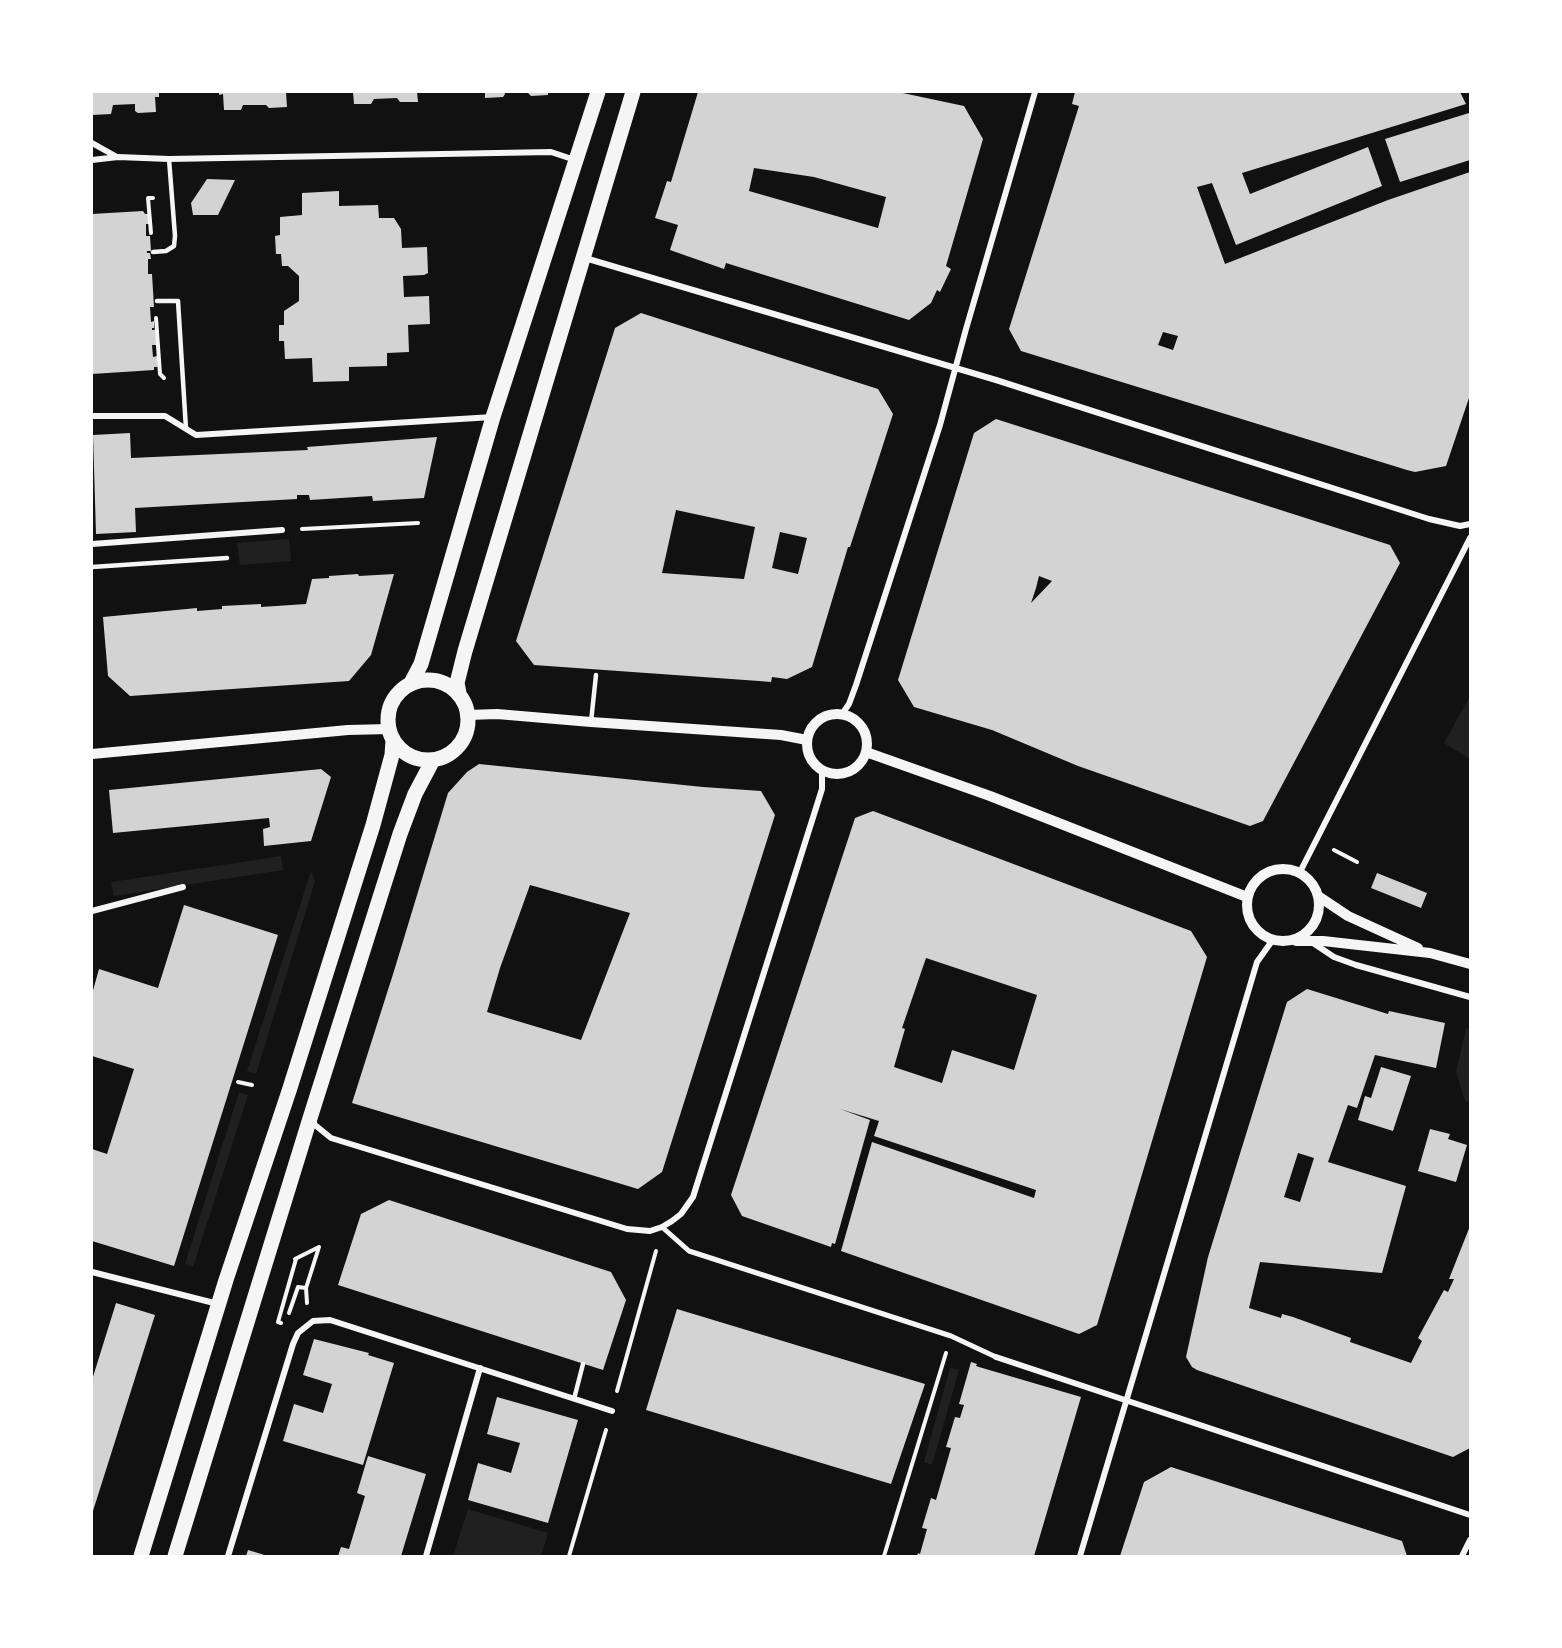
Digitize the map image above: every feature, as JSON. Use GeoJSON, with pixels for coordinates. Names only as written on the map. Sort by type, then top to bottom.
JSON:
{"type":"FeatureCollection","features":[{"type":"Feature","properties":{"kind":"main road"},"geometry":{"type":"LineString","coordinates":[[411,683],[421,664],[493,417],[598,92]]}},
{"type":"Feature","properties":{"kind":"main road"},"geometry":{"type":"LineString","coordinates":[[391,734],[399,748],[414,758],[433,760],[447,756],[461,744],[467,731],[468,715],[457,683],[465,651],[633,92]]}},
{"type":"Feature","properties":{"kind":"main road"},"geometry":{"type":"LineString","coordinates":[[141,1557],[219,1304],[373,825],[392,755],[390,706],[398,693],[411,683],[424,680],[440,681],[459,693]]}},
{"type":"Feature","properties":{"kind":"main road"},"geometry":{"type":"LineString","coordinates":[[175,1557],[311,1115],[404,824],[415,794],[433,760]]}},
{"type":"Feature","properties":{"kind":"street"},"geometry":{"type":"LineString","coordinates":[[842,714],[849,704],[856,685],[940,425],[1035,92]]}},
{"type":"Feature","properties":{"kind":"street"},"geometry":{"type":"LineString","coordinates":[[92,143],[118,157]]}},
{"type":"Feature","properties":{"kind":"street"},"geometry":{"type":"LineString","coordinates":[[92,160],[118,157],[169,159],[551,152],[575,160]]}},
{"type":"Feature","properties":{"kind":"street"},"geometry":{"type":"LineString","coordinates":[[584,258],[956,368],[1429,519],[1460,526],[1470,524]]}},
{"type":"Feature","properties":{"kind":"street"},"geometry":{"type":"LineString","coordinates":[[92,416],[165,416],[196,435],[493,417]]}},
{"type":"Feature","properties":{"kind":"street"},"geometry":{"type":"LineString","coordinates":[[92,544],[282,530]]}},
{"type":"Feature","properties":{"kind":"street"},"geometry":{"type":"LineString","coordinates":[[1300,872],[1470,538]]}},
{"type":"Feature","properties":{"kind":"street"},"geometry":{"type":"LineString","coordinates":[[468,715],[497,714],[781,735],[807,740]]}},
{"type":"Feature","properties":{"kind":"street"},"geometry":{"type":"LineString","coordinates":[[842,714],[851,717],[859,724],[867,742],[866,752],[862,761],[848,772],[830,774],[812,761],[807,748],[807,740],[809,731],[823,717],[842,714]]}},
{"type":"Feature","properties":{"kind":"street"},"geometry":{"type":"LineString","coordinates":[[92,754],[339,731],[391,734]]}},
{"type":"Feature","properties":{"kind":"street"},"geometry":{"type":"LineString","coordinates":[[866,752],[990,796],[1247,897]]}},
{"type":"Feature","properties":{"kind":"street"},"geometry":{"type":"LineString","coordinates":[[311,1115],[315,1125],[331,1138],[627,1229],[650,1231],[662,1227],[681,1214],[693,1197],[822,789],[822,770]]}},
{"type":"Feature","properties":{"kind":"street"},"geometry":{"type":"LineString","coordinates":[[1295,940],[1305,935],[1318,917],[1320,906],[1318,896],[1313,885],[1300,872],[1276,869],[1266,873],[1251,888],[1246,908],[1254,929],[1272,941],[1310,941],[1430,953]]}},
{"type":"Feature","properties":{"kind":"street"},"geometry":{"type":"LineString","coordinates":[[92,911],[183,887]]}},
{"type":"Feature","properties":{"kind":"street"},"geometry":{"type":"LineString","coordinates":[[1318,896],[1366,926],[1430,953],[1470,964]]}},
{"type":"Feature","properties":{"kind":"street"},"geometry":{"type":"LineString","coordinates":[[1080,1557],[1257,962],[1272,941]]}},
{"type":"Feature","properties":{"kind":"street"},"geometry":{"type":"LineString","coordinates":[[1310,941],[1334,957],[1356,965],[1470,997]]}},
{"type":"Feature","properties":{"kind":"street"},"geometry":{"type":"LineString","coordinates":[[662,1227],[689,1251],[951,1336],[996,1357],[1470,1515]]}},
{"type":"Feature","properties":{"kind":"street"},"geometry":{"type":"LineString","coordinates":[[92,1272],[219,1304]]}},
{"type":"Feature","properties":{"kind":"street"},"geometry":{"type":"LineString","coordinates":[[228,1557],[293,1344],[304,1327],[313,1321],[330,1320],[612,1411]]}},
{"type":"Feature","properties":{"kind":"street"},"geometry":{"type":"LineString","coordinates":[[426,1557],[480,1368]]}},
{"type":"Feature","properties":{"kind":"street"},"geometry":{"type":"LineString","coordinates":[[1462,1557],[1470,1540]]}},
{"type":"Feature","properties":{"kind":"lane"},"geometry":{"type":"LineString","coordinates":[[153,252],[166,251],[174,246],[169,159]]}},
{"type":"Feature","properties":{"kind":"lane"},"geometry":{"type":"LineString","coordinates":[[157,301],[178,302],[186,429]]}},
{"type":"Feature","properties":{"kind":"lane"},"geometry":{"type":"LineString","coordinates":[[92,567],[227,558]]}},
{"type":"Feature","properties":{"kind":"lane"},"geometry":{"type":"LineString","coordinates":[[591,722],[596,675]]}},
{"type":"Feature","properties":{"kind":"lane"},"geometry":{"type":"LineString","coordinates":[[574,1399],[583,1364]]}},
{"type":"Feature","properties":{"kind":"path"},"geometry":{"type":"LineString","coordinates":[[282,530],[418,523]]}},
{"type":"Feature","properties":{"kind":"path"},"geometry":{"type":"LineString","coordinates":[[238,1082],[252,1085]]}},
{"type":"Feature","properties":{"kind":"path"},"geometry":{"type":"LineString","coordinates":[[569,1557],[662,1227]]}},
{"type":"Feature","properties":{"kind":"path"},"geometry":{"type":"LineString","coordinates":[[307,1303],[306,1287],[318,1247]]}},
{"type":"Feature","properties":{"kind":"path"},"geometry":{"type":"LineString","coordinates":[[285,1324],[278,1322],[296,1259]]}},
{"type":"Feature","properties":{"kind":"path"},"geometry":{"type":"LineString","coordinates":[[288,1315],[298,1287],[306,1287]]}},
{"type":"Feature","properties":{"kind":"path"},"geometry":{"type":"LineString","coordinates":[[884,1557],[951,1336]]}},
{"type":"Feature","properties":{"kind":"shaded area"},"geometry":{"type":"Polygon","coordinates":[[[289,539],[291,561],[240,565],[237,543],[289,539]]]}},
{"type":"Feature","properties":{"kind":"shaded area"},"geometry":{"type":"Polygon","coordinates":[[[1470,696],[1470,759],[1444,743],[1470,696]]]}},
{"type":"Feature","properties":{"kind":"shaded area"},"geometry":{"type":"Polygon","coordinates":[[[281,856],[283,870],[114,896],[111,882],[281,856]]]}},
{"type":"Feature","properties":{"kind":"shaded area"},"geometry":{"type":"Polygon","coordinates":[[[311,871],[315,881],[256,1074],[247,1071],[311,871]]]}},
{"type":"Feature","properties":{"kind":"shaded area"},"geometry":{"type":"Polygon","coordinates":[[[1466,1028],[1470,1029],[1470,1103],[1465,1101],[1456,1072],[1466,1028]]]}},
{"type":"Feature","properties":{"kind":"shaded area"},"geometry":{"type":"Polygon","coordinates":[[[239,1092],[248,1095],[193,1267],[185,1264],[239,1092]]]}},
{"type":"Feature","properties":{"kind":"shaded area"},"geometry":{"type":"Polygon","coordinates":[[[950,1368],[959,1370],[932,1465],[924,1462],[950,1368]]]}},
{"type":"Feature","properties":{"kind":"shaded area"},"geometry":{"type":"Polygon","coordinates":[[[468,1509],[548,1533],[541,1556],[453,1556],[468,1509]]]}},
{"type":"Feature","properties":{"kind":"building"},"geometry":{"type":"Polygon","coordinates":[[[92,92],[159,92],[159,97],[155,97],[156,112],[138,113],[135,111],[135,104],[113,105],[111,114],[92,115],[92,92]]]}},
{"type":"Feature","properties":{"kind":"building"},"geometry":{"type":"Polygon","coordinates":[[[219,92],[286,92],[287,107],[269,108],[266,105],[243,105],[241,110],[224,110],[223,94],[219,95],[219,92]]]}},
{"type":"Feature","properties":{"kind":"building"},"geometry":{"type":"Polygon","coordinates":[[[353,92],[417,92],[418,102],[400,102],[397,98],[374,99],[371,104],[354,104],[353,92]]]}},
{"type":"Feature","properties":{"kind":"building"},"geometry":{"type":"Polygon","coordinates":[[[485,92],[505,92],[505,94],[503,97],[485,98],[485,92]]]}},
{"type":"Feature","properties":{"kind":"building"},"geometry":{"type":"Polygon","coordinates":[[[527,92],[548,92],[548,95],[531,96],[527,92]]]}},
{"type":"Feature","properties":{"kind":"building"},"geometry":{"type":"Polygon","coordinates":[[[698,92],[898,92],[964,106],[983,139],[946,266],[951,269],[940,292],[937,290],[931,303],[909,320],[726,263],[724,269],[670,250],[678,225],[655,218],[667,181],[671,182],[698,92]],[[754,168],[749,191],[878,228],[886,197],[814,177],[754,168]]]}},
{"type":"Feature","properties":{"kind":"building"},"geometry":{"type":"Polygon","coordinates":[[[1075,92],[1460,92],[1466,104],[1242,173],[1250,194],[1368,147],[1382,186],[1236,245],[1212,183],[1197,187],[1225,264],[1388,200],[1470,172],[1470,395],[1446,466],[1415,472],[1407,470],[1021,351],[1009,329],[1079,106],[1072,104],[1075,92]],[[1163,332],[1158,345],[1173,350],[1178,336],[1163,332]]]}},
{"type":"Feature","properties":{"kind":"building"},"geometry":{"type":"Polygon","coordinates":[[[1469,113],[1470,160],[1400,182],[1385,139],[1469,113]]]}},
{"type":"Feature","properties":{"kind":"building"},"geometry":{"type":"Polygon","coordinates":[[[207,179],[235,180],[218,215],[193,215],[191,203],[207,179]]]}},
{"type":"Feature","properties":{"kind":"building"},"geometry":{"type":"Polygon","coordinates":[[[339,191],[339,206],[378,205],[379,218],[394,218],[401,229],[402,248],[427,247],[428,273],[403,276],[404,297],[429,296],[430,324],[408,325],[409,352],[387,353],[387,366],[349,367],[349,381],[313,382],[312,358],[285,359],[284,341],[279,341],[279,325],[284,325],[284,311],[299,301],[299,276],[288,266],[282,266],[281,254],[276,254],[275,236],[280,235],[280,217],[302,215],[302,193],[339,191]]]}},
{"type":"Feature","properties":{"kind":"building"},"geometry":{"type":"Polygon","coordinates":[[[143,211],[149,214],[150,224],[146,224],[146,236],[150,236],[151,251],[147,251],[151,259],[148,259],[148,274],[152,274],[154,307],[150,307],[151,322],[154,321],[152,330],[156,330],[156,345],[152,345],[153,357],[157,356],[158,367],[154,367],[154,370],[92,374],[92,214],[143,211]]]}},
{"type":"Feature","properties":{"kind":"building"},"geometry":{"type":"Polygon","coordinates":[[[641,313],[878,389],[893,414],[850,547],[848,547],[812,667],[787,679],[772,677],[771,682],[534,665],[516,641],[615,328],[641,313]],[[676,510],[662,573],[744,579],[755,527],[676,510]],[[780,532],[772,568],[798,574],[807,538],[780,532]]]}},
{"type":"Feature","properties":{"kind":"building"},"geometry":{"type":"Polygon","coordinates":[[[996,419],[1390,545],[1400,563],[1263,821],[1250,826],[1078,766],[992,730],[914,707],[898,680],[974,433],[996,419]],[[1039,576],[1031,603],[1052,581],[1039,576]]]}},
{"type":"Feature","properties":{"kind":"building"},"geometry":{"type":"Polygon","coordinates":[[[130,433],[131,458],[308,450],[307,447],[437,437],[424,498],[373,501],[372,496],[310,500],[309,495],[297,495],[297,499],[135,508],[136,532],[96,534],[93,435],[130,433]]]}},
{"type":"Feature","properties":{"kind":"building"},"geometry":{"type":"Polygon","coordinates":[[[358,574],[359,576],[394,574],[371,655],[349,681],[130,696],[108,676],[103,617],[197,608],[197,611],[222,609],[222,606],[261,604],[261,607],[306,604],[312,579],[358,574]]]}},
{"type":"Feature","properties":{"kind":"building"},"geometry":{"type":"Polygon","coordinates":[[[479,764],[761,791],[775,815],[662,1172],[638,1189],[352,1103],[448,793],[467,772],[479,764]],[[530,885],[487,1012],[581,1040],[630,913],[530,885]]]}},
{"type":"Feature","properties":{"kind":"building"},"geometry":{"type":"Polygon","coordinates":[[[321,769],[331,777],[311,841],[264,846],[263,829],[270,827],[269,818],[113,833],[109,790],[321,769]]]}},
{"type":"Feature","properties":{"kind":"building"},"geometry":{"type":"Polygon","coordinates":[[[873,811],[1191,931],[1207,957],[1097,1325],[1079,1334],[841,1251],[872,1142],[1034,1198],[1036,1190],[874,1136],[879,1121],[840,1109],[870,1120],[835,1244],[832,1243],[831,1247],[742,1216],[731,1195],[855,818],[873,811]],[[926,958],[902,1028],[905,1029],[894,1067],[942,1083],[952,1050],[1014,1070],[1037,995],[926,958]]]}},
{"type":"Feature","properties":{"kind":"building"},"geometry":{"type":"Polygon","coordinates":[[[1377,873],[1427,893],[1421,908],[1371,888],[1377,873]]]}},
{"type":"Feature","properties":{"kind":"building"},"geometry":{"type":"Polygon","coordinates":[[[184,905],[278,935],[174,1266],[92,1241],[92,1149],[107,1154],[134,1069],[92,1056],[92,994],[99,969],[158,988],[184,905]]]}},
{"type":"Feature","properties":{"kind":"building"},"geometry":{"type":"Polygon","coordinates":[[[1307,989],[1388,1014],[1389,1011],[1445,1023],[1436,1068],[1375,1055],[1357,1108],[1348,1105],[1328,1162],[1406,1186],[1382,1273],[1260,1262],[1249,1308],[1281,1318],[1282,1314],[1293,1317],[1351,1338],[1350,1342],[1411,1363],[1422,1341],[1418,1338],[1444,1290],[1448,1292],[1454,1279],[1449,1279],[1470,1226],[1470,1448],[1453,1457],[1197,1370],[1192,1367],[1186,1357],[1208,1257],[1287,1002],[1307,989]],[[1298,1153],[1284,1197],[1300,1202],[1314,1158],[1298,1153]]]}},
{"type":"Feature","properties":{"kind":"building"},"geometry":{"type":"Polygon","coordinates":[[[1381,1067],[1411,1076],[1393,1131],[1358,1120],[1365,1096],[1371,1098],[1381,1067]]]}},
{"type":"Feature","properties":{"kind":"building"},"geometry":{"type":"Polygon","coordinates":[[[1430,1129],[1450,1134],[1448,1139],[1467,1145],[1456,1182],[1418,1171],[1430,1129]]]}},
{"type":"Feature","properties":{"kind":"building"},"geometry":{"type":"Polygon","coordinates":[[[389,1200],[611,1272],[626,1300],[603,1370],[338,1285],[361,1214],[389,1200]]]}},
{"type":"Feature","properties":{"kind":"building"},"geometry":{"type":"Polygon","coordinates":[[[116,1303],[155,1315],[92,1514],[92,1380],[116,1303]]]}},
{"type":"Feature","properties":{"kind":"building"},"geometry":{"type":"Polygon","coordinates":[[[677,1309],[925,1384],[891,1484],[646,1410],[677,1309]]]}},
{"type":"Feature","properties":{"kind":"building"},"geometry":{"type":"Polygon","coordinates":[[[314,1339],[369,1353],[368,1355],[394,1363],[363,1465],[283,1441],[294,1404],[323,1413],[332,1384],[303,1375],[314,1339]]]}},
{"type":"Feature","properties":{"kind":"building"},"geometry":{"type":"Polygon","coordinates":[[[971,1362],[979,1367],[1081,1397],[1034,1556],[917,1556],[918,1553],[920,1554],[927,1529],[922,1528],[931,1498],[936,1500],[951,1448],[946,1447],[955,1417],[960,1418],[964,1405],[959,1404],[971,1362]]]}},
{"type":"Feature","properties":{"kind":"building"},"geometry":{"type":"Polygon","coordinates":[[[497,1397],[578,1420],[548,1523],[468,1500],[478,1463],[511,1473],[520,1443],[487,1434],[497,1397]]]}},
{"type":"Feature","properties":{"kind":"building"},"geometry":{"type":"Polygon","coordinates":[[[368,1456],[426,1474],[401,1556],[338,1556],[341,1547],[349,1549],[365,1496],[357,1493],[368,1456]]]}},
{"type":"Feature","properties":{"kind":"building"},"geometry":{"type":"Polygon","coordinates":[[[1171,1467],[1402,1541],[1407,1556],[1120,1556],[1144,1482],[1171,1467]]]}},
{"type":"Feature","properties":{"kind":"building"},"geometry":{"type":"Polygon","coordinates":[[[248,1550],[268,1556],[246,1556],[248,1550]]]}}]}
